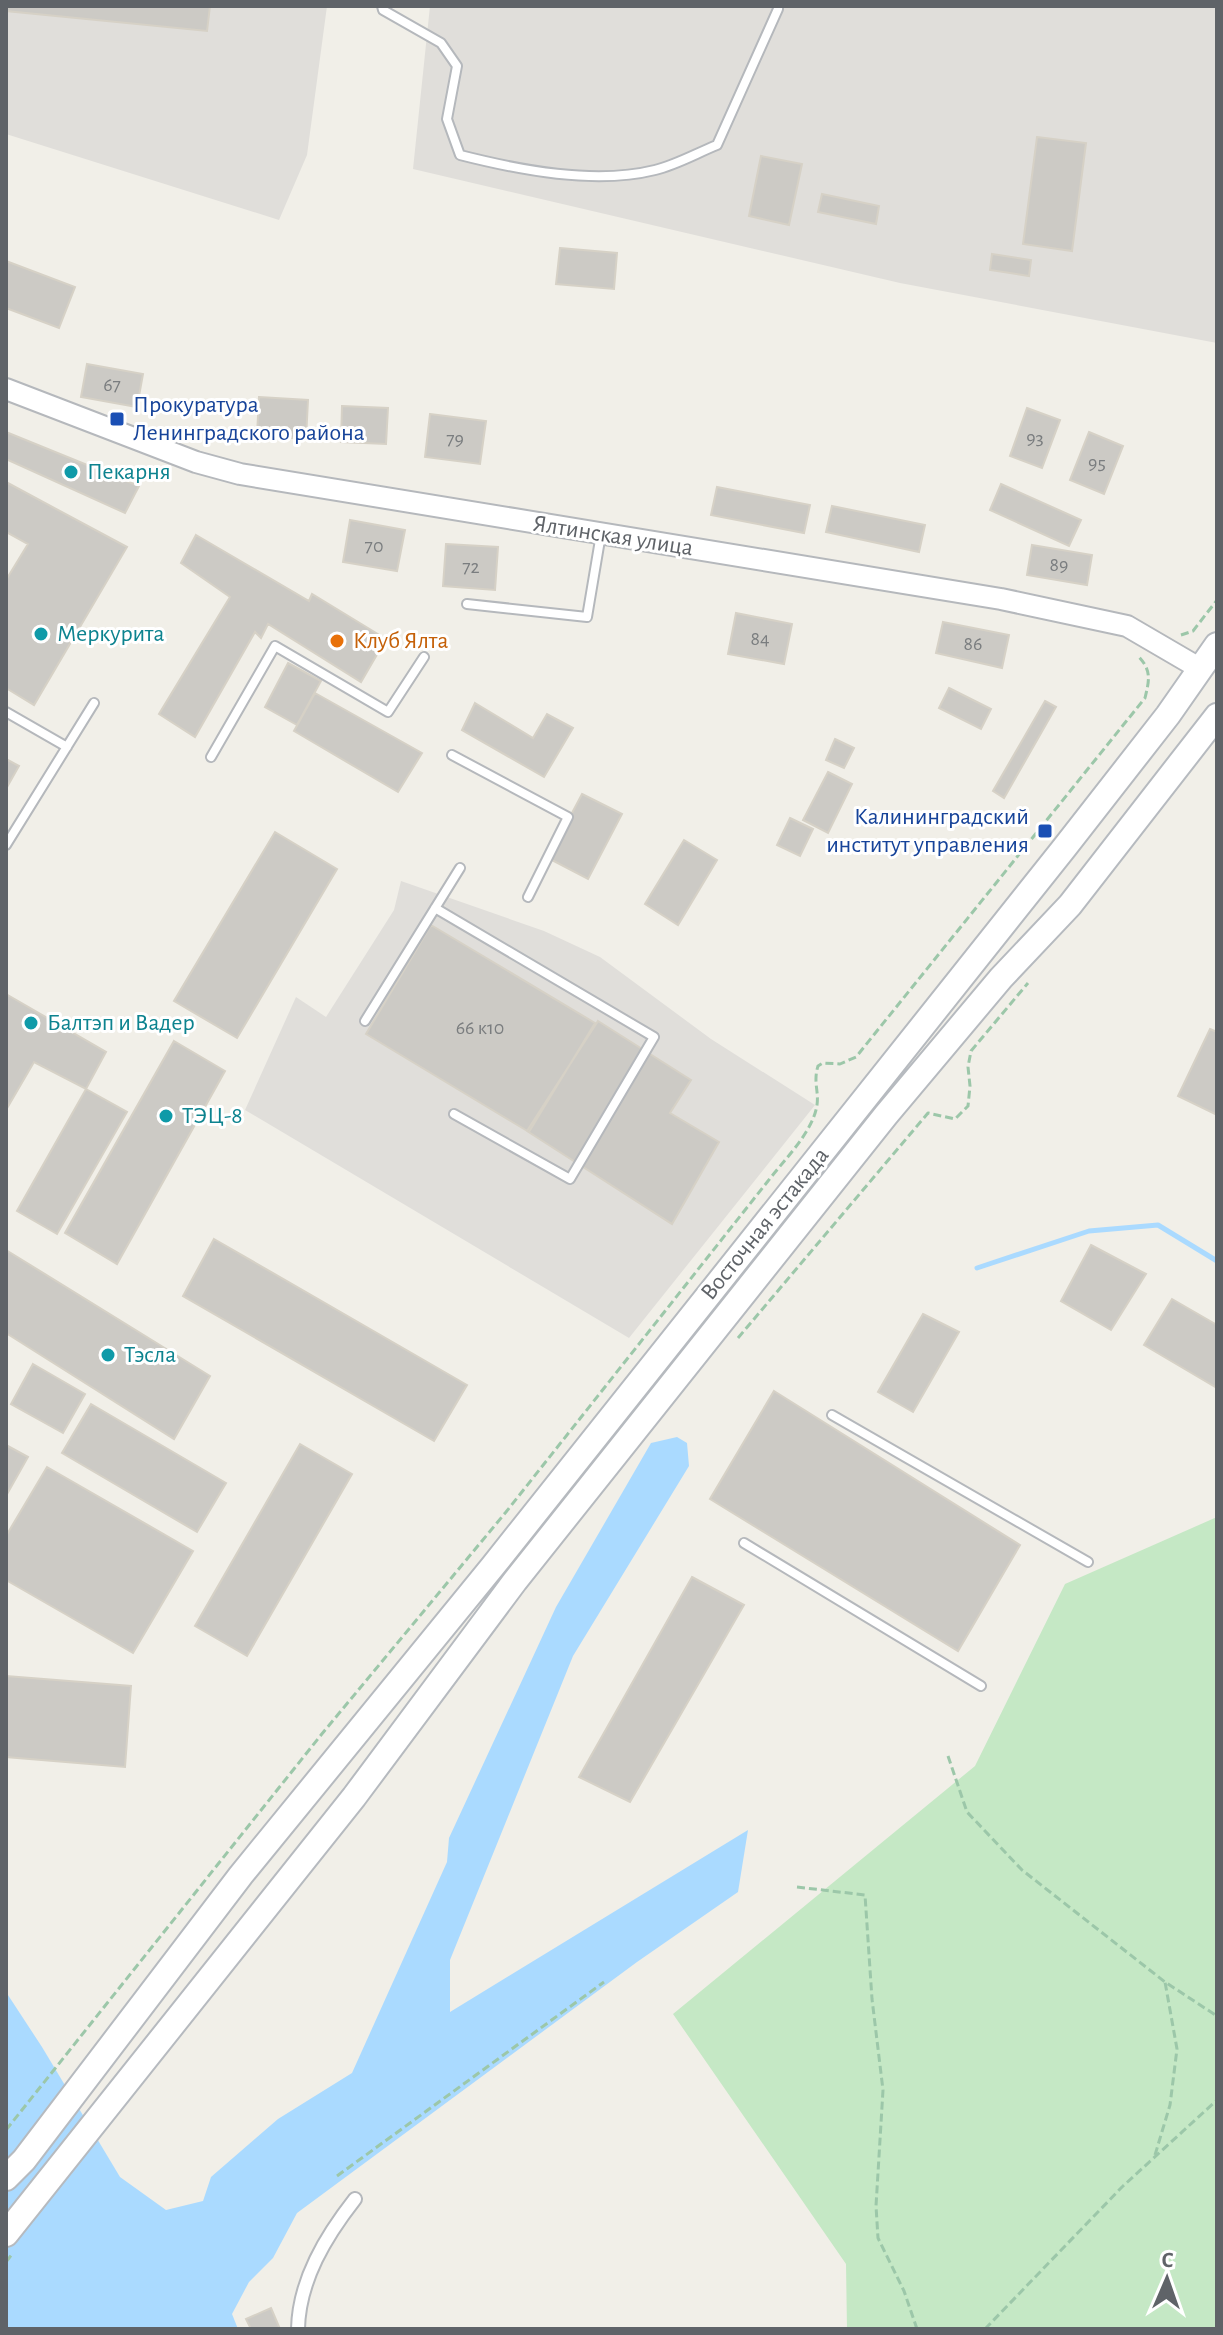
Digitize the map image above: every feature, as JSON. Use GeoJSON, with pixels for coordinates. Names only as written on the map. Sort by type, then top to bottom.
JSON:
{"type":"FeatureCollection","features":[{"type":"Feature","properties":{"kind":"main road","name":"Восточная эстакада"},"geometry":{"type":"LineString","coordinates":[[24,2160],[322,1773],[512,1541],[1168,715],[1208,674],[1217,645]]}},
{"type":"Feature","properties":{"kind":"main road","name":"Восточная эстакада"},"geometry":{"type":"LineString","coordinates":[[6,2234],[354,1797],[515,1581],[886,1115],[1001,978],[1070,905],[1217,716]]}},
{"type":"Feature","properties":{"kind":"main road"},"geometry":{"type":"LineString","coordinates":[[6,2178],[24,2160]]}},
{"type":"Feature","properties":{"kind":"main road"},"geometry":{"type":"LineString","coordinates":[[6,2191],[24,2160]]}},
{"type":"Feature","properties":{"kind":"street","name":"Ялтинская улица"},"geometry":{"type":"LineString","coordinates":[[6,389],[196,462],[240,474],[1001,599],[1127,626],[1208,674]]}},
{"type":"Feature","properties":{"kind":"street"},"geometry":{"type":"LineString","coordinates":[[298,2329],[298,2317],[309,2277],[327,2235],[355,2199]]}},
{"type":"Feature","properties":{"kind":"lane"},"geometry":{"type":"LineString","coordinates":[[382,6],[383,10],[441,43],[457,66],[447,119],[460,155],[506,167],[605,176],[656,170],[717,145],[778,9]]}},
{"type":"Feature","properties":{"kind":"lane"},"geometry":{"type":"LineString","coordinates":[[467,604],[587,617],[601,534]]}},
{"type":"Feature","properties":{"kind":"lane"},"geometry":{"type":"LineString","coordinates":[[211,757],[275,646],[388,712],[424,657]]}},
{"type":"Feature","properties":{"kind":"lane"},"geometry":{"type":"LineString","coordinates":[[6,845],[94,703]]}},
{"type":"Feature","properties":{"kind":"lane"},"geometry":{"type":"LineString","coordinates":[[6,712],[67,747]]}},
{"type":"Feature","properties":{"kind":"lane"},"geometry":{"type":"LineString","coordinates":[[452,755],[568,817],[528,897]]}},
{"type":"Feature","properties":{"kind":"lane"},"geometry":{"type":"LineString","coordinates":[[365,1021],[460,868]]}},
{"type":"Feature","properties":{"kind":"lane"},"geometry":{"type":"LineString","coordinates":[[435,908],[654,1037],[570,1179],[454,1114]]}},
{"type":"Feature","properties":{"kind":"lane"},"geometry":{"type":"LineString","coordinates":[[832,1415],[1088,1562]]}},
{"type":"Feature","properties":{"kind":"lane"},"geometry":{"type":"LineString","coordinates":[[744,1543],[981,1686]]}},
{"type":"Feature","properties":{"kind":"path"},"geometry":{"type":"LineString","coordinates":[[1181,635],[1193,631],[1217,600]]}},
{"type":"Feature","properties":{"kind":"path"},"geometry":{"type":"LineString","coordinates":[[6,2130],[321,1735],[516,1499],[799,1139],[817,1105],[814,1079],[818,1066],[823,1063],[840,1064],[856,1057],[1145,698],[1148,666],[1138,655],[1148,638]]}},
{"type":"Feature","properties":{"kind":"path"},"geometry":{"type":"LineString","coordinates":[[738,1337],[928,1113],[955,1119],[968,1106],[971,1051],[1030,980]]}},
{"type":"Feature","properties":{"kind":"path"},"geometry":{"type":"LineString","coordinates":[[948,1756],[967,1812],[1022,1870],[1165,1982],[1217,2016]]}},
{"type":"Feature","properties":{"kind":"path"},"geometry":{"type":"LineString","coordinates":[[797,1887],[865,1895],[872,1999],[883,2090],[876,2206],[878,2238],[904,2291],[917,2329]]}},
{"type":"Feature","properties":{"kind":"path"},"geometry":{"type":"LineString","coordinates":[[337,2176],[604,1982]]}},
{"type":"Feature","properties":{"kind":"path"},"geometry":{"type":"LineString","coordinates":[[1154,2158],[1170,2105],[1177,2049],[1165,1982]]}},
{"type":"Feature","properties":{"kind":"path"},"geometry":{"type":"LineString","coordinates":[[985,2329],[1154,2158],[1217,2100]]}},
{"type":"Feature","properties":{"kind":"shaded area"},"geometry":{"type":"Polygon","coordinates":[[[6,6],[327,6],[307,155],[279,220],[6,134],[6,6]]]}},
{"type":"Feature","properties":{"kind":"shaded area"},"geometry":{"type":"Polygon","coordinates":[[[430,6],[1217,6],[1217,343],[900,283],[413,169],[430,6]]]}},
{"type":"Feature","properties":{"kind":"shaded area"},"geometry":{"type":"Polygon","coordinates":[[[401,881],[544,931],[600,957],[711,1039],[815,1105],[629,1338],[245,1110],[296,997],[326,1017],[394,910],[401,881]]]}},
{"type":"Feature","properties":{"kind":"green space"},"geometry":{"type":"Polygon","coordinates":[[[1217,1517],[1217,2329],[847,2329],[846,2264],[673,2014],[975,1766],[1065,1584],[1217,1517]]]}},
{"type":"Feature","properties":{"kind":"water"},"geometry":{"type":"Polygon","coordinates":[[[677,1437],[687,1443],[689,1466],[573,1656],[450,1960],[450,2012],[748,1830],[738,1892],[637,1962],[297,2213],[273,2258],[249,2282],[232,2314],[238,2329],[6,2329],[6,1992],[120,2177],[166,2210],[203,2201],[211,2177],[278,2119],[352,2073],[447,1862],[449,1838],[556,1607],[651,1443],[677,1437]]]}},
{"type":"Feature","properties":{"kind":"building"},"geometry":{"type":"Polygon","coordinates":[[[6,6],[210,6],[207,31],[6,11],[6,6]]]}},
{"type":"Feature","properties":{"kind":"building"},"geometry":{"type":"Polygon","coordinates":[[[1037,137],[1086,143],[1072,251],[1023,244],[1037,137]]]}},
{"type":"Feature","properties":{"kind":"building"},"geometry":{"type":"Polygon","coordinates":[[[761,156],[802,164],[789,225],[749,216],[761,156]]]}},
{"type":"Feature","properties":{"kind":"building"},"geometry":{"type":"Polygon","coordinates":[[[822,194],[879,206],[876,224],[818,212],[822,194]]]}},
{"type":"Feature","properties":{"kind":"building"},"geometry":{"type":"Polygon","coordinates":[[[560,248],[617,253],[614,289],[556,284],[560,248]]]}},
{"type":"Feature","properties":{"kind":"building"},"geometry":{"type":"Polygon","coordinates":[[[992,254],[1031,260],[1029,276],[990,270],[992,254]]]}},
{"type":"Feature","properties":{"kind":"building"},"geometry":{"type":"Polygon","coordinates":[[[6,261],[75,287],[59,328],[6,308],[6,261]]]}},
{"type":"Feature","properties":{"kind":"building"},"geometry":{"type":"Polygon","coordinates":[[[87,364],[143,374],[137,407],[81,397],[87,364]]]}},
{"type":"Feature","properties":{"kind":"building"},"geometry":{"type":"Polygon","coordinates":[[[259,397],[308,400],[306,439],[257,435],[259,397]]]}},
{"type":"Feature","properties":{"kind":"building"},"geometry":{"type":"Polygon","coordinates":[[[342,406],[388,408],[386,444],[341,442],[342,406]]]}},
{"type":"Feature","properties":{"kind":"building"},"geometry":{"type":"Polygon","coordinates":[[[1027,408],[1060,420],[1042,468],[1010,456],[1027,408]]]}},
{"type":"Feature","properties":{"kind":"building"},"geometry":{"type":"Polygon","coordinates":[[[430,414],[486,421],[480,464],[425,457],[430,414]]]}},
{"type":"Feature","properties":{"kind":"building","name":"Пекарня"},"geometry":{"type":"Polygon","coordinates":[[[6,432],[139,486],[125,513],[6,459],[6,432]]]}},
{"type":"Feature","properties":{"kind":"building"},"geometry":{"type":"Polygon","coordinates":[[[1089,432],[1123,446],[1104,494],[1070,480],[1089,432]]]}},
{"type":"Feature","properties":{"kind":"building","name":"Меркурита"},"geometry":{"type":"Polygon","coordinates":[[[6,482],[127,547],[34,705],[6,688],[6,580],[28,544],[6,532],[6,482]]]}},
{"type":"Feature","properties":{"kind":"building"},"geometry":{"type":"Polygon","coordinates":[[[1001,484],[1081,520],[1069,546],[990,510],[1001,484]]]}},
{"type":"Feature","properties":{"kind":"building"},"geometry":{"type":"Polygon","coordinates":[[[717,487],[810,505],[804,533],[711,515],[717,487]]]}},
{"type":"Feature","properties":{"kind":"building"},"geometry":{"type":"Polygon","coordinates":[[[832,506],[925,525],[919,552],[826,532],[832,506]]]}},
{"type":"Feature","properties":{"kind":"building"},"geometry":{"type":"Polygon","coordinates":[[[350,520],[405,530],[397,571],[343,562],[350,520]]]}},
{"type":"Feature","properties":{"kind":"building"},"geometry":{"type":"Polygon","coordinates":[[[196,535],[309,601],[312,594],[386,639],[361,682],[268,624],[261,638],[255,632],[195,737],[159,714],[230,597],[181,563],[196,535]]]}},
{"type":"Feature","properties":{"kind":"building"},"geometry":{"type":"Polygon","coordinates":[[[446,544],[498,547],[495,590],[443,586],[446,544]]]}},
{"type":"Feature","properties":{"kind":"building"},"geometry":{"type":"Polygon","coordinates":[[[1032,545],[1092,555],[1087,585],[1027,575],[1032,545]]]}},
{"type":"Feature","properties":{"kind":"building"},"geometry":{"type":"Polygon","coordinates":[[[736,613],[792,624],[784,664],[728,654],[736,613]]]}},
{"type":"Feature","properties":{"kind":"building"},"geometry":{"type":"Polygon","coordinates":[[[943,622],[1009,635],[1002,668],[936,653],[943,622]]]}},
{"type":"Feature","properties":{"kind":"building"},"geometry":{"type":"Polygon","coordinates":[[[288,663],[321,681],[297,725],[265,707],[288,663]]]}},
{"type":"Feature","properties":{"kind":"building"},"geometry":{"type":"Polygon","coordinates":[[[949,688],[991,709],[981,729],[939,708],[949,688]]]}},
{"type":"Feature","properties":{"kind":"building"},"geometry":{"type":"Polygon","coordinates":[[[315,693],[422,753],[398,792],[294,731],[315,693]]]}},
{"type":"Feature","properties":{"kind":"building"},"geometry":{"type":"Polygon","coordinates":[[[1045,701],[1056,707],[1004,798],[993,791],[1045,701]]]}},
{"type":"Feature","properties":{"kind":"building"},"geometry":{"type":"Polygon","coordinates":[[[475,703],[533,738],[547,714],[573,728],[544,777],[462,730],[475,703]]]}},
{"type":"Feature","properties":{"kind":"building"},"geometry":{"type":"Polygon","coordinates":[[[835,739],[854,748],[844,768],[826,760],[835,739]]]}},
{"type":"Feature","properties":{"kind":"building"},"geometry":{"type":"Polygon","coordinates":[[[6,759],[19,766],[6,789],[6,759]]]}},
{"type":"Feature","properties":{"kind":"building"},"geometry":{"type":"Polygon","coordinates":[[[828,772],[852,784],[828,833],[803,820],[828,772]]]}},
{"type":"Feature","properties":{"kind":"building"},"geometry":{"type":"Polygon","coordinates":[[[582,794],[622,814],[588,879],[548,858],[582,794]]]}},
{"type":"Feature","properties":{"kind":"building"},"geometry":{"type":"Polygon","coordinates":[[[790,818],[813,829],[800,856],[777,845],[790,818]]]}},
{"type":"Feature","properties":{"kind":"building"},"geometry":{"type":"Polygon","coordinates":[[[275,832],[337,869],[237,1038],[174,1001],[275,832]]]}},
{"type":"Feature","properties":{"kind":"building"},"geometry":{"type":"Polygon","coordinates":[[[684,840],[717,860],[678,925],[645,904],[684,840]]]}},
{"type":"Feature","properties":{"kind":"building"},"geometry":{"type":"Polygon","coordinates":[[[431,925],[595,1023],[529,1132],[366,1034],[431,925]]]}},
{"type":"Feature","properties":{"kind":"building","name":"Балтэп и Вадер"},"geometry":{"type":"Polygon","coordinates":[[[6,994],[106,1052],[86,1089],[34,1062],[6,1110],[6,994]]]}},
{"type":"Feature","properties":{"kind":"building"},"geometry":{"type":"Polygon","coordinates":[[[598,1021],[691,1080],[670,1113],[719,1142],[672,1224],[527,1131],[598,1021]]]}},
{"type":"Feature","properties":{"kind":"building"},"geometry":{"type":"Polygon","coordinates":[[[1210,1029],[1217,1032],[1217,1115],[1178,1096],[1210,1029]]]}},
{"type":"Feature","properties":{"kind":"building","name":"ТЭЦ-8"},"geometry":{"type":"Polygon","coordinates":[[[174,1041],[225,1071],[117,1264],[65,1233],[174,1041]]]}},
{"type":"Feature","properties":{"kind":"building"},"geometry":{"type":"Polygon","coordinates":[[[86,1089],[127,1112],[57,1234],[17,1211],[86,1089]]]}},
{"type":"Feature","properties":{"kind":"building"},"geometry":{"type":"Polygon","coordinates":[[[214,1239],[467,1385],[434,1441],[183,1296],[214,1239]]]}},
{"type":"Feature","properties":{"kind":"building"},"geometry":{"type":"Polygon","coordinates":[[[1091,1245],[1146,1274],[1111,1330],[1061,1301],[1091,1245]]]}},
{"type":"Feature","properties":{"kind":"building","name":"Тэсла"},"geometry":{"type":"Polygon","coordinates":[[[6,1250],[210,1376],[174,1439],[6,1333],[6,1250]]]}},
{"type":"Feature","properties":{"kind":"building"},"geometry":{"type":"Polygon","coordinates":[[[1172,1299],[1217,1325],[1217,1388],[1144,1345],[1172,1299]]]}},
{"type":"Feature","properties":{"kind":"building"},"geometry":{"type":"Polygon","coordinates":[[[923,1314],[959,1332],[913,1412],[878,1392],[923,1314]]]}},
{"type":"Feature","properties":{"kind":"building"},"geometry":{"type":"Polygon","coordinates":[[[33,1364],[85,1394],[63,1433],[11,1404],[33,1364]]]}},
{"type":"Feature","properties":{"kind":"building"},"geometry":{"type":"Polygon","coordinates":[[[774,1391],[1020,1545],[958,1651],[710,1499],[774,1391]]]}},
{"type":"Feature","properties":{"kind":"building"},"geometry":{"type":"Polygon","coordinates":[[[91,1404],[226,1483],[197,1532],[62,1453],[91,1404]]]}},
{"type":"Feature","properties":{"kind":"building"},"geometry":{"type":"Polygon","coordinates":[[[300,1444],[352,1474],[247,1656],[195,1626],[300,1444]]]}},
{"type":"Feature","properties":{"kind":"building"},"geometry":{"type":"Polygon","coordinates":[[[6,1445],[28,1457],[6,1496],[6,1445]]]}},
{"type":"Feature","properties":{"kind":"building"},"geometry":{"type":"Polygon","coordinates":[[[47,1467],[193,1551],[133,1653],[6,1580],[6,1536],[47,1467]]]}},
{"type":"Feature","properties":{"kind":"building"},"geometry":{"type":"Polygon","coordinates":[[[692,1577],[744,1605],[630,1802],[579,1777],[692,1577]]]}},
{"type":"Feature","properties":{"kind":"building"},"geometry":{"type":"Polygon","coordinates":[[[6,1676],[131,1686],[125,1767],[6,1757],[6,1676]]]}},
{"type":"Feature","properties":{"kind":"building"},"geometry":{"type":"Polygon","coordinates":[[[271,2308],[280,2329],[251,2329],[246,2319],[271,2308]]]}},
{"type":"Feature","properties":{"kind":"waterway"},"geometry":{"type":"LineString","coordinates":[[977,1268],[1089,1231],[1158,1225],[1217,1261]]}},
{"type":"Feature","properties":{"kind":"place","name":"Прокуратура Ленинградского района"},"geometry":{"type":"Point","coordinates":[117,419]}},
{"type":"Feature","properties":{"kind":"place","name":"Пекарня"},"geometry":{"type":"Point","coordinates":[71,472]}},
{"type":"Feature","properties":{"kind":"place","name":"Меркурита"},"geometry":{"type":"Point","coordinates":[41,634]}},
{"type":"Feature","properties":{"kind":"place","name":"Клуб Ялта"},"geometry":{"type":"Point","coordinates":[337,641]}},
{"type":"Feature","properties":{"kind":"place","name":"Калининградский институт управления"},"geometry":{"type":"Point","coordinates":[1045,831]}},
{"type":"Feature","properties":{"kind":"place","name":"Балтэп и Вадер"},"geometry":{"type":"Point","coordinates":[31,1023]}},
{"type":"Feature","properties":{"kind":"place","name":"ТЭЦ-8"},"geometry":{"type":"Point","coordinates":[166,1116]}},
{"type":"Feature","properties":{"kind":"place","name":"Тэсла"},"geometry":{"type":"Point","coordinates":[108,1355]}}]}
